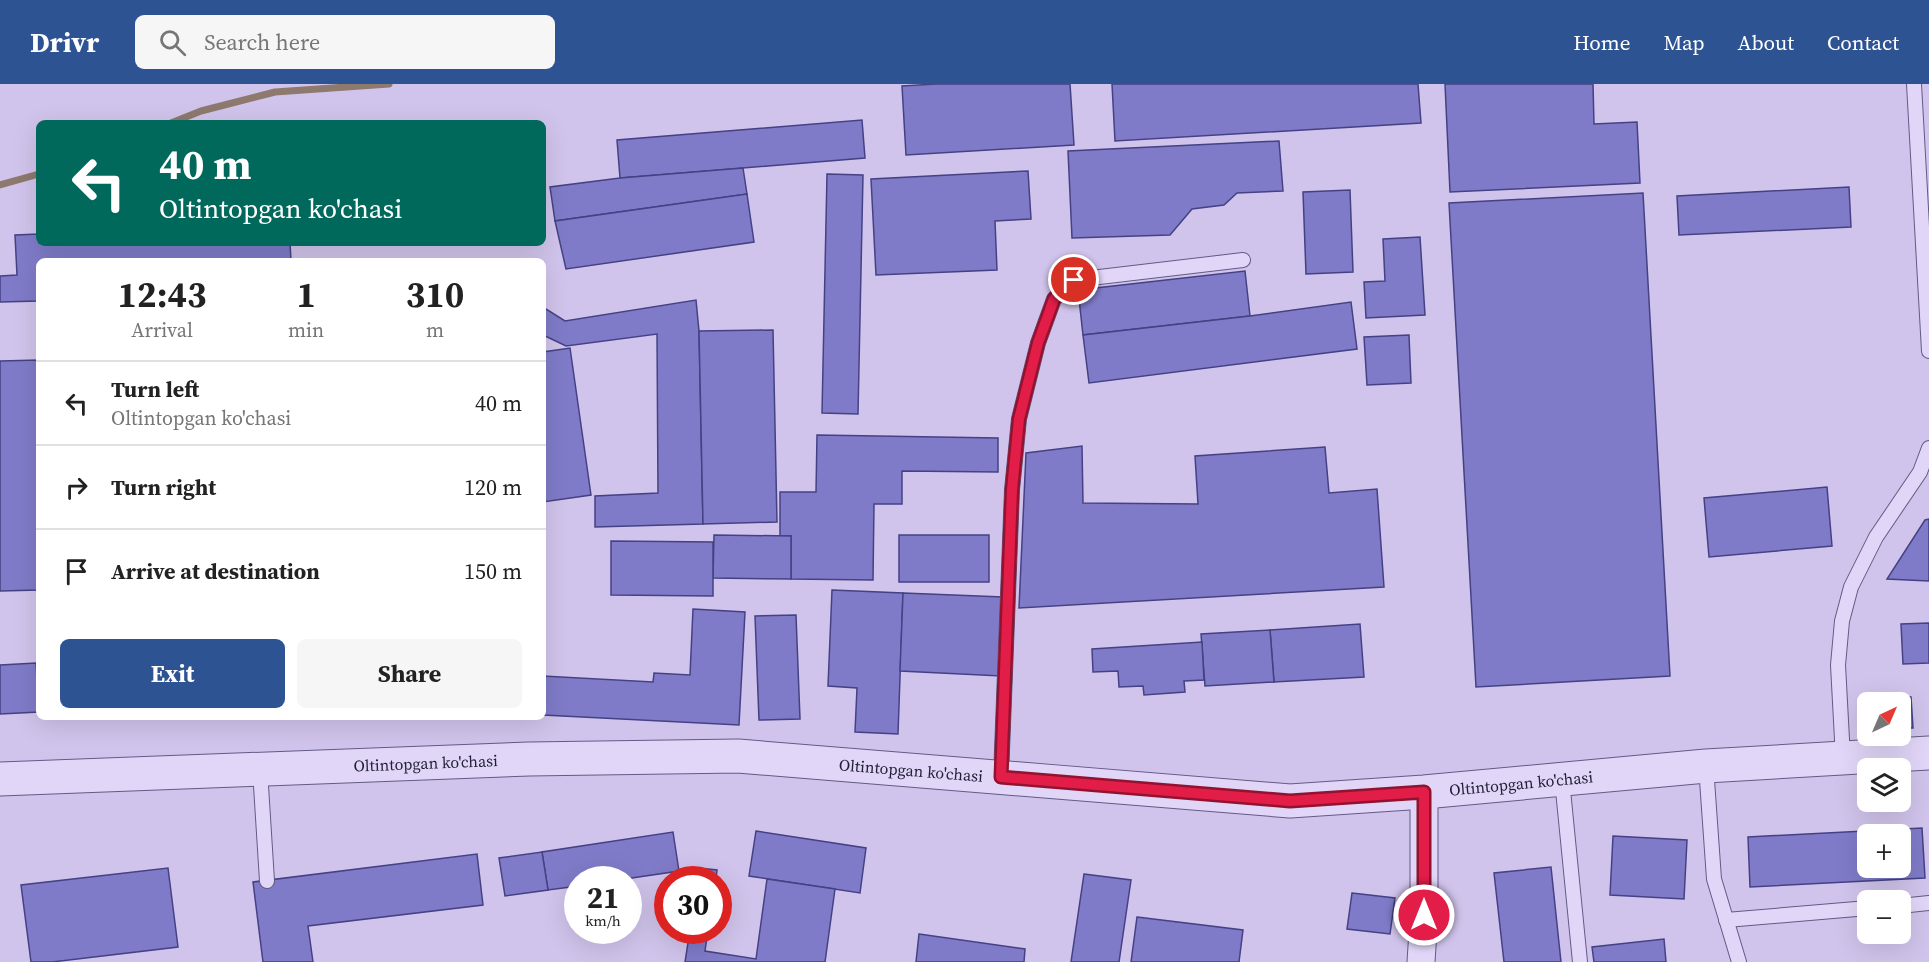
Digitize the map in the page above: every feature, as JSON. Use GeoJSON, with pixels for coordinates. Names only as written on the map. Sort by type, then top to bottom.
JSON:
{"type":"FeatureCollection","features":[{"type":"Feature","properties":{"kind":"street","name":"Oltintopgan ko'chasi"},"geometry":{"type":"LineString","coordinates":[[0,779],[529,759],[738,756],[1290,801],[1424,792],[1706,766],[1929,753]]}},
{"type":"Feature","properties":{"kind":"street"},"geometry":{"type":"LineString","coordinates":[[1420,962],[1424,915],[1424,792]]}},
{"type":"Feature","properties":{"kind":"lane"},"geometry":{"type":"LineString","coordinates":[[1914,84],[1929,351]]}},
{"type":"Feature","properties":{"kind":"lane"},"geometry":{"type":"LineString","coordinates":[[1001,777],[1012,490],[1019,419],[1038,343],[1054,299],[1074,280],[1243,260]]}},
{"type":"Feature","properties":{"kind":"lane"},"geometry":{"type":"LineString","coordinates":[[1843,758],[1838,665],[1842,621],[1851,587],[1876,537],[1920,472],[1929,448]]}},
{"type":"Feature","properties":{"kind":"lane"},"geometry":{"type":"LineString","coordinates":[[1706,766],[1714,879],[1739,962]]}},
{"type":"Feature","properties":{"kind":"lane"},"geometry":{"type":"LineString","coordinates":[[260,770],[267,880]]}},
{"type":"Feature","properties":{"kind":"lane"},"geometry":{"type":"LineString","coordinates":[[1562,780],[1580,962]]}},
{"type":"Feature","properties":{"kind":"lane"},"geometry":{"type":"LineString","coordinates":[[1911,905],[1929,903]]}},
{"type":"Feature","properties":{"kind":"lane"},"geometry":{"type":"LineString","coordinates":[[1726,920],[1857,909]]}},
{"type":"Feature","properties":{"kind":"building"},"geometry":{"type":"Polygon","coordinates":[[[1070,84],[1074,145],[906,155],[902,86],[1070,84]]]}},
{"type":"Feature","properties":{"kind":"building"},"geometry":{"type":"Polygon","coordinates":[[[1112,84],[1418,84],[1421,123],[1115,141],[1112,84]]]}},
{"type":"Feature","properties":{"kind":"building"},"geometry":{"type":"Polygon","coordinates":[[[1445,84],[1593,84],[1594,124],[1637,122],[1640,183],[1450,192],[1445,84]]]}},
{"type":"Feature","properties":{"kind":"building"},"geometry":{"type":"Polygon","coordinates":[[[862,120],[865,158],[620,178],[617,140],[862,120]]]}},
{"type":"Feature","properties":{"kind":"building"},"geometry":{"type":"Polygon","coordinates":[[[1279,141],[1283,191],[1237,193],[1224,205],[1192,209],[1170,235],[1072,238],[1068,151],[1279,141]]]}},
{"type":"Feature","properties":{"kind":"building"},"geometry":{"type":"Polygon","coordinates":[[[743,168],[747,194],[555,221],[550,187],[620,178],[743,168]]]}},
{"type":"Feature","properties":{"kind":"building"},"geometry":{"type":"Polygon","coordinates":[[[1028,171],[1031,219],[995,221],[997,270],[876,275],[871,179],[1028,171]]]}},
{"type":"Feature","properties":{"kind":"building"},"geometry":{"type":"Polygon","coordinates":[[[827,174],[863,175],[858,414],[822,413],[827,174]]]}},
{"type":"Feature","properties":{"kind":"building"},"geometry":{"type":"Polygon","coordinates":[[[1849,187],[1851,227],[1679,235],[1677,196],[1849,187]]]}},
{"type":"Feature","properties":{"kind":"building"},"geometry":{"type":"Polygon","coordinates":[[[1350,190],[1353,272],[1306,274],[1303,192],[1350,190]]]}},
{"type":"Feature","properties":{"kind":"building"},"geometry":{"type":"Polygon","coordinates":[[[1643,193],[1670,676],[1476,687],[1449,203],[1643,193]]]}},
{"type":"Feature","properties":{"kind":"building"},"geometry":{"type":"Polygon","coordinates":[[[747,194],[754,242],[566,269],[555,221],[747,194]]]}},
{"type":"Feature","properties":{"kind":"building"},"geometry":{"type":"Polygon","coordinates":[[[36,234],[36,246],[290,246],[291,258],[36,258],[36,301],[0,302],[0,276],[17,275],[15,235],[36,234]]]}},
{"type":"Feature","properties":{"kind":"building"},"geometry":{"type":"Polygon","coordinates":[[[1420,237],[1425,315],[1366,318],[1364,282],[1385,281],[1383,239],[1420,237]]]}},
{"type":"Feature","properties":{"kind":"building"},"geometry":{"type":"Polygon","coordinates":[[[1245,271],[1250,316],[1083,335],[1078,290],[1245,271]]]}},
{"type":"Feature","properties":{"kind":"building"},"geometry":{"type":"Polygon","coordinates":[[[696,300],[699,331],[703,524],[595,527],[595,496],[658,493],[657,334],[566,346],[546,336],[546,309],[565,321],[696,300]]]}},
{"type":"Feature","properties":{"kind":"building"},"geometry":{"type":"Polygon","coordinates":[[[1351,302],[1357,349],[1089,383],[1083,335],[1351,302]]]}},
{"type":"Feature","properties":{"kind":"building"},"geometry":{"type":"Polygon","coordinates":[[[773,330],[777,522],[703,524],[699,331],[773,330]]]}},
{"type":"Feature","properties":{"kind":"building"},"geometry":{"type":"Polygon","coordinates":[[[1409,335],[1411,383],[1367,385],[1364,337],[1409,335]]]}},
{"type":"Feature","properties":{"kind":"building"},"geometry":{"type":"Polygon","coordinates":[[[570,348],[591,495],[546,502],[546,352],[570,348]]]}},
{"type":"Feature","properties":{"kind":"building"},"geometry":{"type":"Polygon","coordinates":[[[36,360],[36,590],[0,591],[0,361],[36,360]]]}},
{"type":"Feature","properties":{"kind":"building"},"geometry":{"type":"Polygon","coordinates":[[[817,435],[998,438],[998,472],[902,471],[902,504],[874,504],[873,580],[791,579],[791,536],[780,536],[780,492],[816,492],[817,435]]]}},
{"type":"Feature","properties":{"kind":"building"},"geometry":{"type":"Polygon","coordinates":[[[1082,446],[1083,503],[1198,504],[1195,456],[1325,447],[1329,493],[1377,489],[1384,587],[1019,608],[1026,453],[1082,446]]]}},
{"type":"Feature","properties":{"kind":"building"},"geometry":{"type":"Polygon","coordinates":[[[1827,487],[1832,546],[1709,557],[1704,498],[1827,487]]]}},
{"type":"Feature","properties":{"kind":"building"},"geometry":{"type":"Polygon","coordinates":[[[1929,519],[1929,581],[1887,579],[1925,520],[1929,519]]]}},
{"type":"Feature","properties":{"kind":"building"},"geometry":{"type":"Polygon","coordinates":[[[714,535],[791,536],[791,579],[713,578],[714,535]]]}},
{"type":"Feature","properties":{"kind":"building"},"geometry":{"type":"Polygon","coordinates":[[[899,535],[989,535],[989,582],[899,582],[899,535]]]}},
{"type":"Feature","properties":{"kind":"building"},"geometry":{"type":"Polygon","coordinates":[[[611,541],[713,542],[713,596],[611,595],[611,541]]]}},
{"type":"Feature","properties":{"kind":"building"},"geometry":{"type":"Polygon","coordinates":[[[832,590],[903,593],[898,734],[855,732],[857,688],[828,686],[832,590]]]}},
{"type":"Feature","properties":{"kind":"building"},"geometry":{"type":"Polygon","coordinates":[[[903,593],[1003,597],[1001,676],[900,671],[903,593]]]}},
{"type":"Feature","properties":{"kind":"building"},"geometry":{"type":"Polygon","coordinates":[[[693,609],[745,612],[739,725],[546,715],[546,676],[653,682],[654,673],[690,675],[693,609]]]}},
{"type":"Feature","properties":{"kind":"building"},"geometry":{"type":"Polygon","coordinates":[[[796,615],[800,719],[759,720],[755,616],[796,615]]]}},
{"type":"Feature","properties":{"kind":"building"},"geometry":{"type":"Polygon","coordinates":[[[1929,623],[1929,663],[1903,664],[1901,624],[1929,623]]]}},
{"type":"Feature","properties":{"kind":"building"},"geometry":{"type":"Polygon","coordinates":[[[1360,624],[1364,677],[1274,682],[1270,630],[1360,624]]]}},
{"type":"Feature","properties":{"kind":"building"},"geometry":{"type":"Polygon","coordinates":[[[1270,630],[1274,682],[1205,686],[1201,634],[1270,630]]]}},
{"type":"Feature","properties":{"kind":"building"},"geometry":{"type":"Polygon","coordinates":[[[1202,642],[1204,680],[1184,681],[1185,692],[1144,695],[1143,686],[1119,687],[1118,671],[1093,672],[1092,649],[1202,642]]]}},
{"type":"Feature","properties":{"kind":"building"},"geometry":{"type":"Polygon","coordinates":[[[36,663],[36,712],[0,714],[0,665],[36,663]]]}},
{"type":"Feature","properties":{"kind":"building"},"geometry":{"type":"Polygon","coordinates":[[[1911,697],[1913,728],[1911,728],[1911,697]]]}},
{"type":"Feature","properties":{"kind":"building"},"geometry":{"type":"Polygon","coordinates":[[[1922,828],[1925,878],[1750,887],[1748,837],[1857,831],[1857,878],[1911,878],[1911,829],[1922,828]]]}},
{"type":"Feature","properties":{"kind":"building"},"geometry":{"type":"Polygon","coordinates":[[[756,831],[866,848],[860,893],[749,876],[756,831]]]}},
{"type":"Feature","properties":{"kind":"building"},"geometry":{"type":"Polygon","coordinates":[[[673,832],[678,866],[654,866],[654,875],[642,876],[642,866],[564,866],[564,888],[548,890],[542,852],[673,832]]]}},
{"type":"Feature","properties":{"kind":"building"},"geometry":{"type":"Polygon","coordinates":[[[1613,836],[1687,840],[1684,899],[1610,895],[1613,836]]]}},
{"type":"Feature","properties":{"kind":"building"},"geometry":{"type":"Polygon","coordinates":[[[542,852],[548,890],[505,896],[499,858],[542,852]]]}},
{"type":"Feature","properties":{"kind":"building"},"geometry":{"type":"Polygon","coordinates":[[[477,854],[483,905],[308,926],[313,962],[263,962],[253,882],[477,854]]]}},
{"type":"Feature","properties":{"kind":"building"},"geometry":{"type":"Polygon","coordinates":[[[1551,867],[1561,962],[1504,962],[1494,873],[1551,867]]]}},
{"type":"Feature","properties":{"kind":"building"},"geometry":{"type":"Polygon","coordinates":[[[168,868],[178,947],[52,962],[31,962],[21,885],[168,868]]]}},
{"type":"Feature","properties":{"kind":"building"},"geometry":{"type":"Polygon","coordinates":[[[1084,874],[1131,880],[1119,962],[1071,962],[1084,874]]]}},
{"type":"Feature","properties":{"kind":"building"},"geometry":{"type":"Polygon","coordinates":[[[767,879],[835,889],[825,962],[685,962],[688,944],[706,944],[705,951],[756,959],[767,879]]]}},
{"type":"Feature","properties":{"kind":"building"},"geometry":{"type":"Polygon","coordinates":[[[1352,893],[1395,898],[1390,934],[1347,929],[1352,893]]]}},
{"type":"Feature","properties":{"kind":"building"},"geometry":{"type":"Polygon","coordinates":[[[1137,917],[1243,930],[1239,962],[1131,962],[1137,917]]]}},
{"type":"Feature","properties":{"kind":"building"},"geometry":{"type":"Polygon","coordinates":[[[919,934],[1025,949],[1024,962],[916,962],[919,934]]]}},
{"type":"Feature","properties":{"kind":"building"},"geometry":{"type":"Polygon","coordinates":[[[1664,939],[1666,962],[1594,962],[1592,947],[1664,939]]]}},
{"type":"Feature","properties":{"kind":"waterway"},"geometry":{"type":"LineString","coordinates":[[178,120],[201,111],[275,92],[389,84]]}},
{"type":"Feature","properties":{"kind":"waterway"},"geometry":{"type":"LineString","coordinates":[[0,185],[36,175]]}},
{"type":"Feature","properties":{"kind":"route"},"geometry":{"type":"LineString","coordinates":[[1074,280],[1054,299],[1038,343],[1019,419],[1012,490],[1001,777],[1290,801],[1424,792],[1424,915]]}}]}
